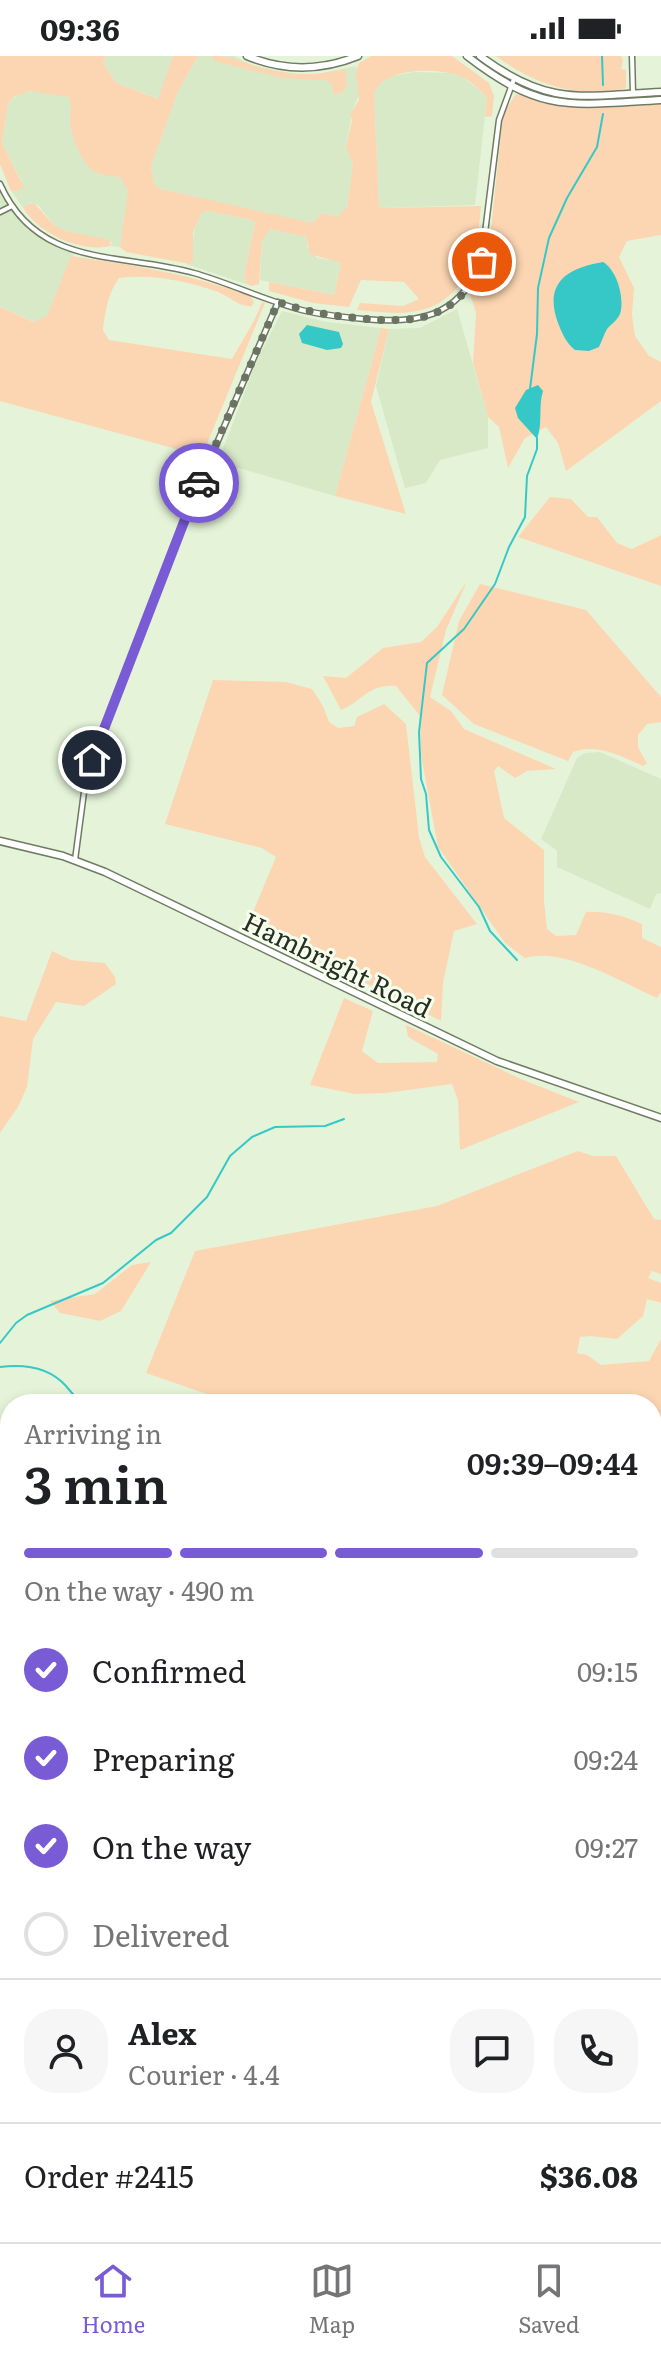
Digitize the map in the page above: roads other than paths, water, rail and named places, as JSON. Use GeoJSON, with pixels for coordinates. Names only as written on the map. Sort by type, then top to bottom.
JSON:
{"type":"FeatureCollection","features":[{"type":"Feature","properties":{"kind":"main road"},"geometry":{"type":"LineString","coordinates":[[247,56],[273,65],[308,68],[358,56]]}},
{"type":"Feature","properties":{"kind":"main road"},"geometry":{"type":"LineString","coordinates":[[480,56],[512,83],[566,96],[661,92]]}},
{"type":"Feature","properties":{"kind":"main road"},"geometry":{"type":"LineString","coordinates":[[467,57],[536,98],[565,104],[661,100]]}},
{"type":"Feature","properties":{"kind":"main road","name":"Hambright Road"},"geometry":{"type":"LineString","coordinates":[[0,841],[75,860],[131,884],[497,1061],[661,1118]]}},
{"type":"Feature","properties":{"kind":"street"},"geometry":{"type":"LineString","coordinates":[[632,56],[633,93]]}},
{"type":"Feature","properties":{"kind":"street"},"geometry":{"type":"LineString","coordinates":[[0,184],[12,206],[39,235],[67,249],[176,268],[328,315],[406,321],[427,317],[455,301],[471,284],[482,262],[499,120],[512,83]]}},
{"type":"Feature","properties":{"kind":"street"},"geometry":{"type":"LineString","coordinates":[[0,212],[12,206]]}},
{"type":"Feature","properties":{"kind":"street"},"geometry":{"type":"LineString","coordinates":[[75,860],[82,797],[98,743],[191,503],[278,302]]}},
{"type":"Feature","properties":{"kind":"water"},"geometry":{"type":"Polygon","coordinates":[[[603,262],[619,285],[620,314],[607,329],[599,347],[589,351],[575,350],[558,323],[554,309],[556,287],[569,273],[603,262]]]}},
{"type":"Feature","properties":{"kind":"water"},"geometry":{"type":"Polygon","coordinates":[[[307,325],[339,332],[343,344],[341,348],[327,350],[302,343],[299,334],[307,325]]]}},
{"type":"Feature","properties":{"kind":"water"},"geometry":{"type":"Polygon","coordinates":[[[538,385],[543,391],[537,439],[518,418],[515,408],[526,390],[538,385]]]}},
{"type":"Feature","properties":{"kind":"waterway"},"geometry":{"type":"LineString","coordinates":[[602,56],[603,85]]}},
{"type":"Feature","properties":{"kind":"waterway"},"geometry":{"type":"LineString","coordinates":[[530,389],[537,334],[538,288],[549,238],[567,198],[597,147],[603,114]]}},
{"type":"Feature","properties":{"kind":"waterway"},"geometry":{"type":"LineString","coordinates":[[517,960],[490,931],[479,907],[441,857],[429,830],[426,794],[421,779],[419,732],[427,663],[464,629],[495,584],[525,517],[527,476],[537,449],[537,438]]}},
{"type":"Feature","properties":{"kind":"waterway"},"geometry":{"type":"LineString","coordinates":[[0,1343],[27,1315],[103,1283],[156,1240],[171,1233],[207,1197],[230,1156],[252,1137],[275,1127],[325,1126],[344,1119]]}},
{"type":"Feature","properties":{"kind":"waterway"},"geometry":{"type":"LineString","coordinates":[[0,1367],[18,1366],[44,1371],[59,1380],[72,1394]]}}]}
